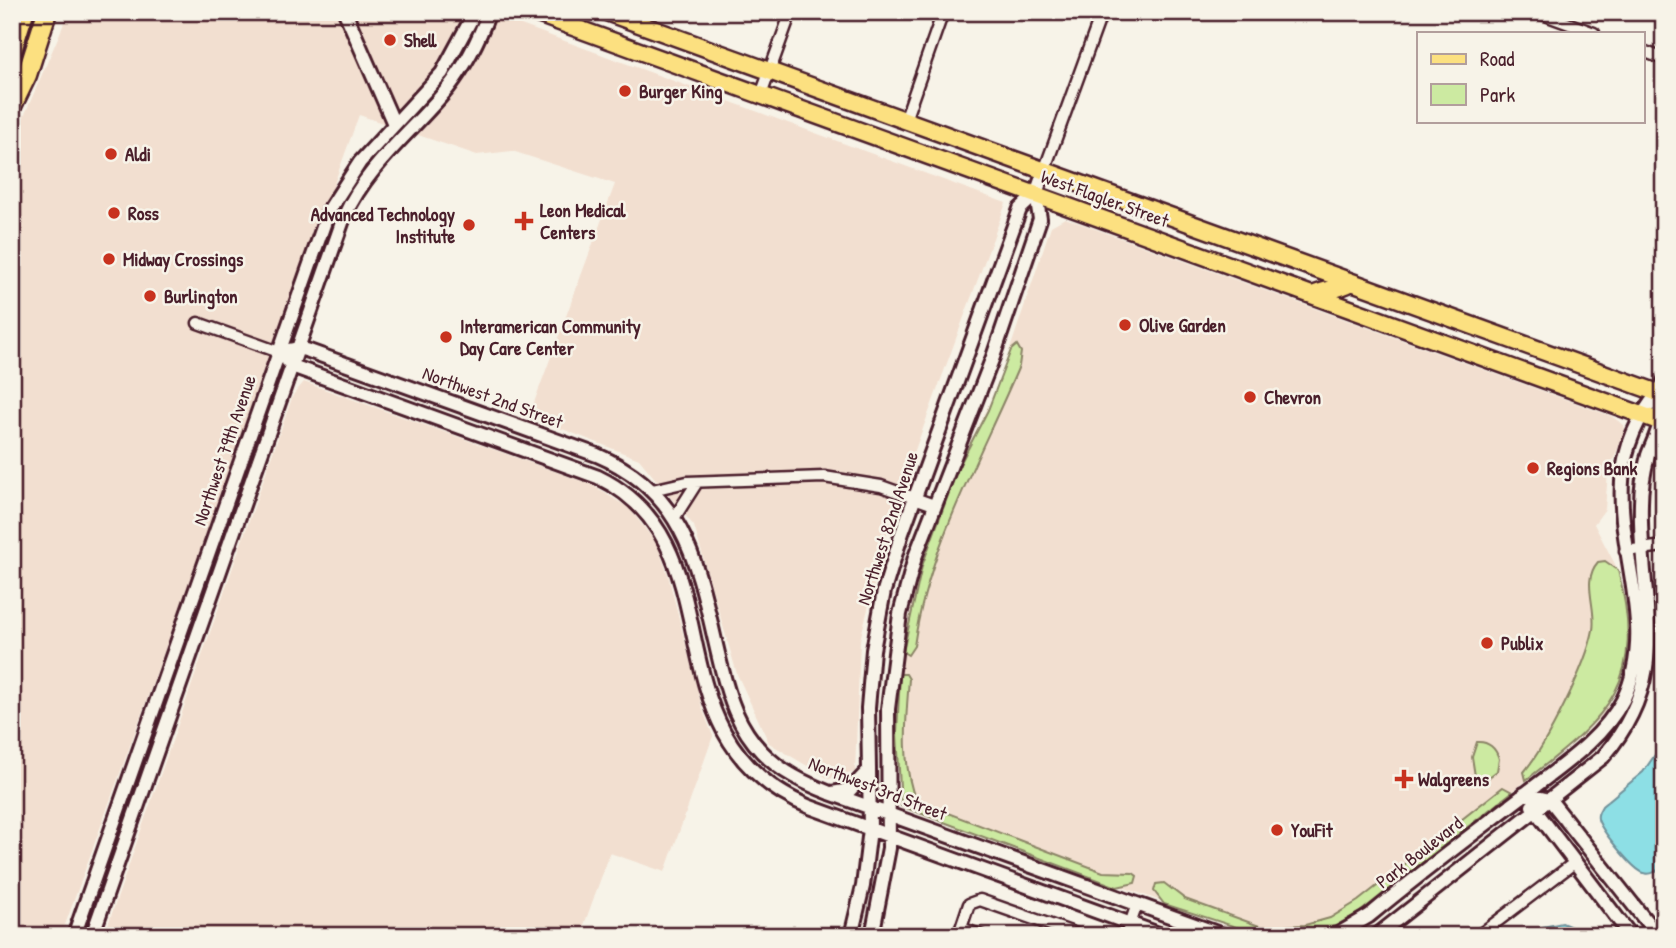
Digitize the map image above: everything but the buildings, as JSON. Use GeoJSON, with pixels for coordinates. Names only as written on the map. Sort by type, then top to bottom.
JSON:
{"type":"FeatureCollection","features":[{"type":"Feature","properties":{"kind":"highway"},"geometry":{"type":"LineString","coordinates":[[12,50],[24,12]]}},
{"type":"Feature","properties":{"kind":"highway"},"geometry":{"type":"LineString","coordinates":[[12,106],[27,75],[47,12]]}},
{"type":"Feature","properties":{"kind":"main road","name":"West Flagler Street"},"geometry":{"type":"LineString","coordinates":[[532,12],[1662,422]]}},
{"type":"Feature","properties":{"kind":"main road","name":"West Flagler Street"},"geometry":{"type":"LineString","coordinates":[[606,12],[632,17],[769,72],[1382,295],[1662,389]]}},
{"type":"Feature","properties":{"kind":"main road"},"geometry":{"type":"LineString","coordinates":[[1313,295],[1350,283]]}},
{"type":"Feature","properties":{"kind":"main road"},"geometry":{"type":"LineString","coordinates":[[1347,308],[1382,295]]}},
{"type":"Feature","properties":{"kind":"street"},"geometry":{"type":"LineString","coordinates":[[345,12],[394,124]]}},
{"type":"Feature","properties":{"kind":"street","name":"Northwest 79th Avenue"},"geometry":{"type":"LineString","coordinates":[[74,936],[331,205],[360,162],[447,65],[475,12]]}},
{"type":"Feature","properties":{"kind":"street","name":"Northwest 79th Avenue"},"geometry":{"type":"LineString","coordinates":[[92,936],[298,348],[357,191],[372,168],[463,68],[489,12]]}},
{"type":"Feature","properties":{"kind":"street"},"geometry":{"type":"LineString","coordinates":[[761,94],[791,12]]}},
{"type":"Feature","properties":{"kind":"street"},"geometry":{"type":"LineString","coordinates":[[905,120],[943,12]]}},
{"type":"Feature","properties":{"kind":"street"},"geometry":{"type":"LineString","coordinates":[[1044,171],[1102,12]]}},
{"type":"Feature","properties":{"kind":"street"},"geometry":{"type":"LineString","coordinates":[[1537,12],[1591,32]]}},
{"type":"Feature","properties":{"kind":"street"},"geometry":{"type":"LineString","coordinates":[[1644,51],[1664,59]]}},
{"type":"Feature","properties":{"kind":"street"},"geometry":{"type":"LineString","coordinates":[[407,111],[421,117]]}},
{"type":"Feature","properties":{"kind":"street","name":"Northwest 82nd Avenue"},"geometry":{"type":"LineString","coordinates":[[872,936],[882,897],[890,836],[888,719],[892,662],[909,576],[993,357],[1041,219],[1037,194],[1044,171]]}},
{"type":"Feature","properties":{"kind":"street","name":"Northwest 82nd Avenue"},"geometry":{"type":"LineString","coordinates":[[851,936],[863,886],[870,829],[867,708],[873,650],[890,571],[1020,209],[1037,194]]}},
{"type":"Feature","properties":{"kind":"street","name":"Northwest 2nd Street"},"geometry":{"type":"LineString","coordinates":[[198,323],[279,352],[292,366],[593,475],[639,504]]}},
{"type":"Feature","properties":{"kind":"street"},"geometry":{"type":"LineString","coordinates":[[279,352],[298,348]]}},
{"type":"Feature","properties":{"kind":"street","name":"Northwest 2nd Street"},"geometry":{"type":"LineString","coordinates":[[298,348],[624,467],[652,490],[676,517]]}},
{"type":"Feature","properties":{"kind":"street"},"geometry":{"type":"LineString","coordinates":[[1640,415],[1662,389]]}},
{"type":"Feature","properties":{"kind":"street"},"geometry":{"type":"LineString","coordinates":[[1376,936],[1613,748],[1632,724],[1647,694],[1658,638],[1642,521],[1642,486],[1662,422],[1662,389]]}},
{"type":"Feature","properties":{"kind":"street","name":"Park Boulevard"},"geometry":{"type":"LineString","coordinates":[[1335,936],[1369,916],[1595,738],[1614,715],[1634,667],[1637,633],[1620,510],[1622,477],[1640,415]]}},
{"type":"Feature","properties":{"kind":"street"},"geometry":{"type":"LineString","coordinates":[[652,490],[687,482],[696,484],[835,478],[881,486],[934,505]]}},
{"type":"Feature","properties":{"kind":"street"},"geometry":{"type":"LineString","coordinates":[[676,517],[696,484]]}},
{"type":"Feature","properties":{"kind":"street","name":"Northwest 3rd Street"},"geometry":{"type":"LineString","coordinates":[[639,504],[660,530],[672,554],[711,707],[731,747],[752,772],[784,796],[1128,930],[1164,936]]}},
{"type":"Feature","properties":{"kind":"street","name":"Northwest 3rd Street"},"geometry":{"type":"LineString","coordinates":[[676,517],[693,551],[726,686],[741,724],[756,746],[780,768],[830,793],[1225,936]]}},
{"type":"Feature","properties":{"kind":"street"},"geometry":{"type":"LineString","coordinates":[[1625,551],[1664,546]]}},
{"type":"Feature","properties":{"kind":"street"},"geometry":{"type":"LineString","coordinates":[[154,709],[169,716]]}},
{"type":"Feature","properties":{"kind":"street"},"geometry":{"type":"LineString","coordinates":[[830,793],[850,790],[868,771]]}},
{"type":"Feature","properties":{"kind":"street"},"geometry":{"type":"LineString","coordinates":[[1524,794],[1550,800],[1658,936]]}},
{"type":"Feature","properties":{"kind":"street"},"geometry":{"type":"LineString","coordinates":[[1524,794],[1632,936]]}},
{"type":"Feature","properties":{"kind":"street"},"geometry":{"type":"LineString","coordinates":[[1478,936],[1574,863]]}},
{"type":"Feature","properties":{"kind":"street"},"geometry":{"type":"LineString","coordinates":[[982,936],[960,932],[969,904],[981,900],[1082,936]]}},
{"type":"Feature","properties":{"kind":"street"},"geometry":{"type":"LineString","coordinates":[[1128,930],[1137,904]]}},
{"type":"Feature","properties":{"kind":"shaded area"},"geometry":{"type":"Polygon","coordinates":[[[69,12],[334,12],[336,16],[347,12],[486,12],[1006,203],[894,507],[860,640],[855,772],[829,779],[769,743],[737,674],[694,526],[639,459],[529,416],[615,184],[512,151],[477,155],[359,115],[61,936],[12,936],[12,144],[69,12]]]}},
{"type":"Feature","properties":{"kind":"shaded area"},"geometry":{"type":"Polygon","coordinates":[[[1065,218],[1611,416],[1624,425],[1625,431],[1608,473],[1605,509],[1594,524],[1618,570],[1628,630],[1621,680],[1605,712],[1581,737],[1360,912],[1335,926],[1306,935],[1251,934],[901,806],[897,708],[913,597],[958,468],[997,388],[1051,226],[1065,218]]]}},
{"type":"Feature","properties":{"kind":"shaded area"},"geometry":{"type":"Polygon","coordinates":[[[304,382],[590,484],[629,508],[657,544],[668,575],[702,708],[713,736],[665,872],[610,853],[580,936],[104,936],[293,395],[304,382]]]}},
{"type":"Feature","properties":{"kind":"green space"},"geometry":{"type":"Polygon","coordinates":[[[1017,345],[1021,352],[1019,366],[943,538],[921,609],[914,646],[908,655],[903,652],[922,566],[958,468],[988,410],[1011,350],[1017,345]]]}},
{"type":"Feature","properties":{"kind":"green space"},"geometry":{"type":"Polygon","coordinates":[[[1605,561],[1618,570],[1626,609],[1628,641],[1624,669],[1614,693],[1600,715],[1580,736],[1526,780],[1524,772],[1554,724],[1589,645],[1594,621],[1591,577],[1598,562],[1605,561]]]}},
{"type":"Feature","properties":{"kind":"green space"},"geometry":{"type":"Polygon","coordinates":[[[900,674],[906,674],[909,679],[906,756],[916,801],[1103,872],[1133,873],[1137,876],[1135,883],[1117,887],[901,806],[897,733],[900,674]]]}},
{"type":"Feature","properties":{"kind":"green space"},"geometry":{"type":"Polygon","coordinates":[[[1477,742],[1491,746],[1499,759],[1497,771],[1485,780],[1475,776],[1472,757],[1477,742]]]}},
{"type":"Feature","properties":{"kind":"green space"},"geometry":{"type":"Polygon","coordinates":[[[1503,787],[1512,792],[1360,912],[1335,926],[1306,935],[1264,936],[1164,904],[1154,891],[1156,884],[1164,883],[1185,899],[1262,927],[1305,925],[1330,918],[1358,901],[1503,787]]]}},
{"type":"Feature","properties":{"kind":"water"},"geometry":{"type":"Polygon","coordinates":[[[1664,742],[1664,865],[1647,874],[1619,851],[1602,827],[1598,816],[1602,806],[1643,772],[1664,742]]]}},
{"type":"Feature","properties":{"kind":"water"},"geometry":{"type":"Polygon","coordinates":[[[1562,923],[1581,931],[1585,936],[1537,936],[1543,927],[1562,923]]]}},
{"type":"Feature","properties":{"kind":"place","name":"Shell"},"geometry":{"type":"Point","coordinates":[390,40]}},
{"type":"Feature","properties":{"kind":"place","name":"Burger King"},"geometry":{"type":"Point","coordinates":[625,91]}},
{"type":"Feature","properties":{"kind":"place","name":"Aldi"},"geometry":{"type":"Point","coordinates":[111,154]}},
{"type":"Feature","properties":{"kind":"place","name":"Ross"},"geometry":{"type":"Point","coordinates":[114,213]}},
{"type":"Feature","properties":{"kind":"place","name":"Leon Medical Centers"},"geometry":{"type":"Point","coordinates":[524,221]}},
{"type":"Feature","properties":{"kind":"place","name":"Advanced Technology Institute"},"geometry":{"type":"Point","coordinates":[469,225]}},
{"type":"Feature","properties":{"kind":"place","name":"Midway Crossings"},"geometry":{"type":"Point","coordinates":[109,259]}},
{"type":"Feature","properties":{"kind":"place","name":"Burlington"},"geometry":{"type":"Point","coordinates":[150,296]}},
{"type":"Feature","properties":{"kind":"place","name":"Olive Garden"},"geometry":{"type":"Point","coordinates":[1125,325]}},
{"type":"Feature","properties":{"kind":"place","name":"Interamerican Community Day Care Center"},"geometry":{"type":"Point","coordinates":[446,337]}},
{"type":"Feature","properties":{"kind":"place","name":"Chevron"},"geometry":{"type":"Point","coordinates":[1250,397]}},
{"type":"Feature","properties":{"kind":"place","name":"Regions Bank"},"geometry":{"type":"Point","coordinates":[1533,468]}},
{"type":"Feature","properties":{"kind":"place","name":"Publix"},"geometry":{"type":"Point","coordinates":[1487,643]}},
{"type":"Feature","properties":{"kind":"place","name":"Walgreens"},"geometry":{"type":"Point","coordinates":[1404,779]}},
{"type":"Feature","properties":{"kind":"place","name":"YouFit"},"geometry":{"type":"Point","coordinates":[1277,830]}}]}
